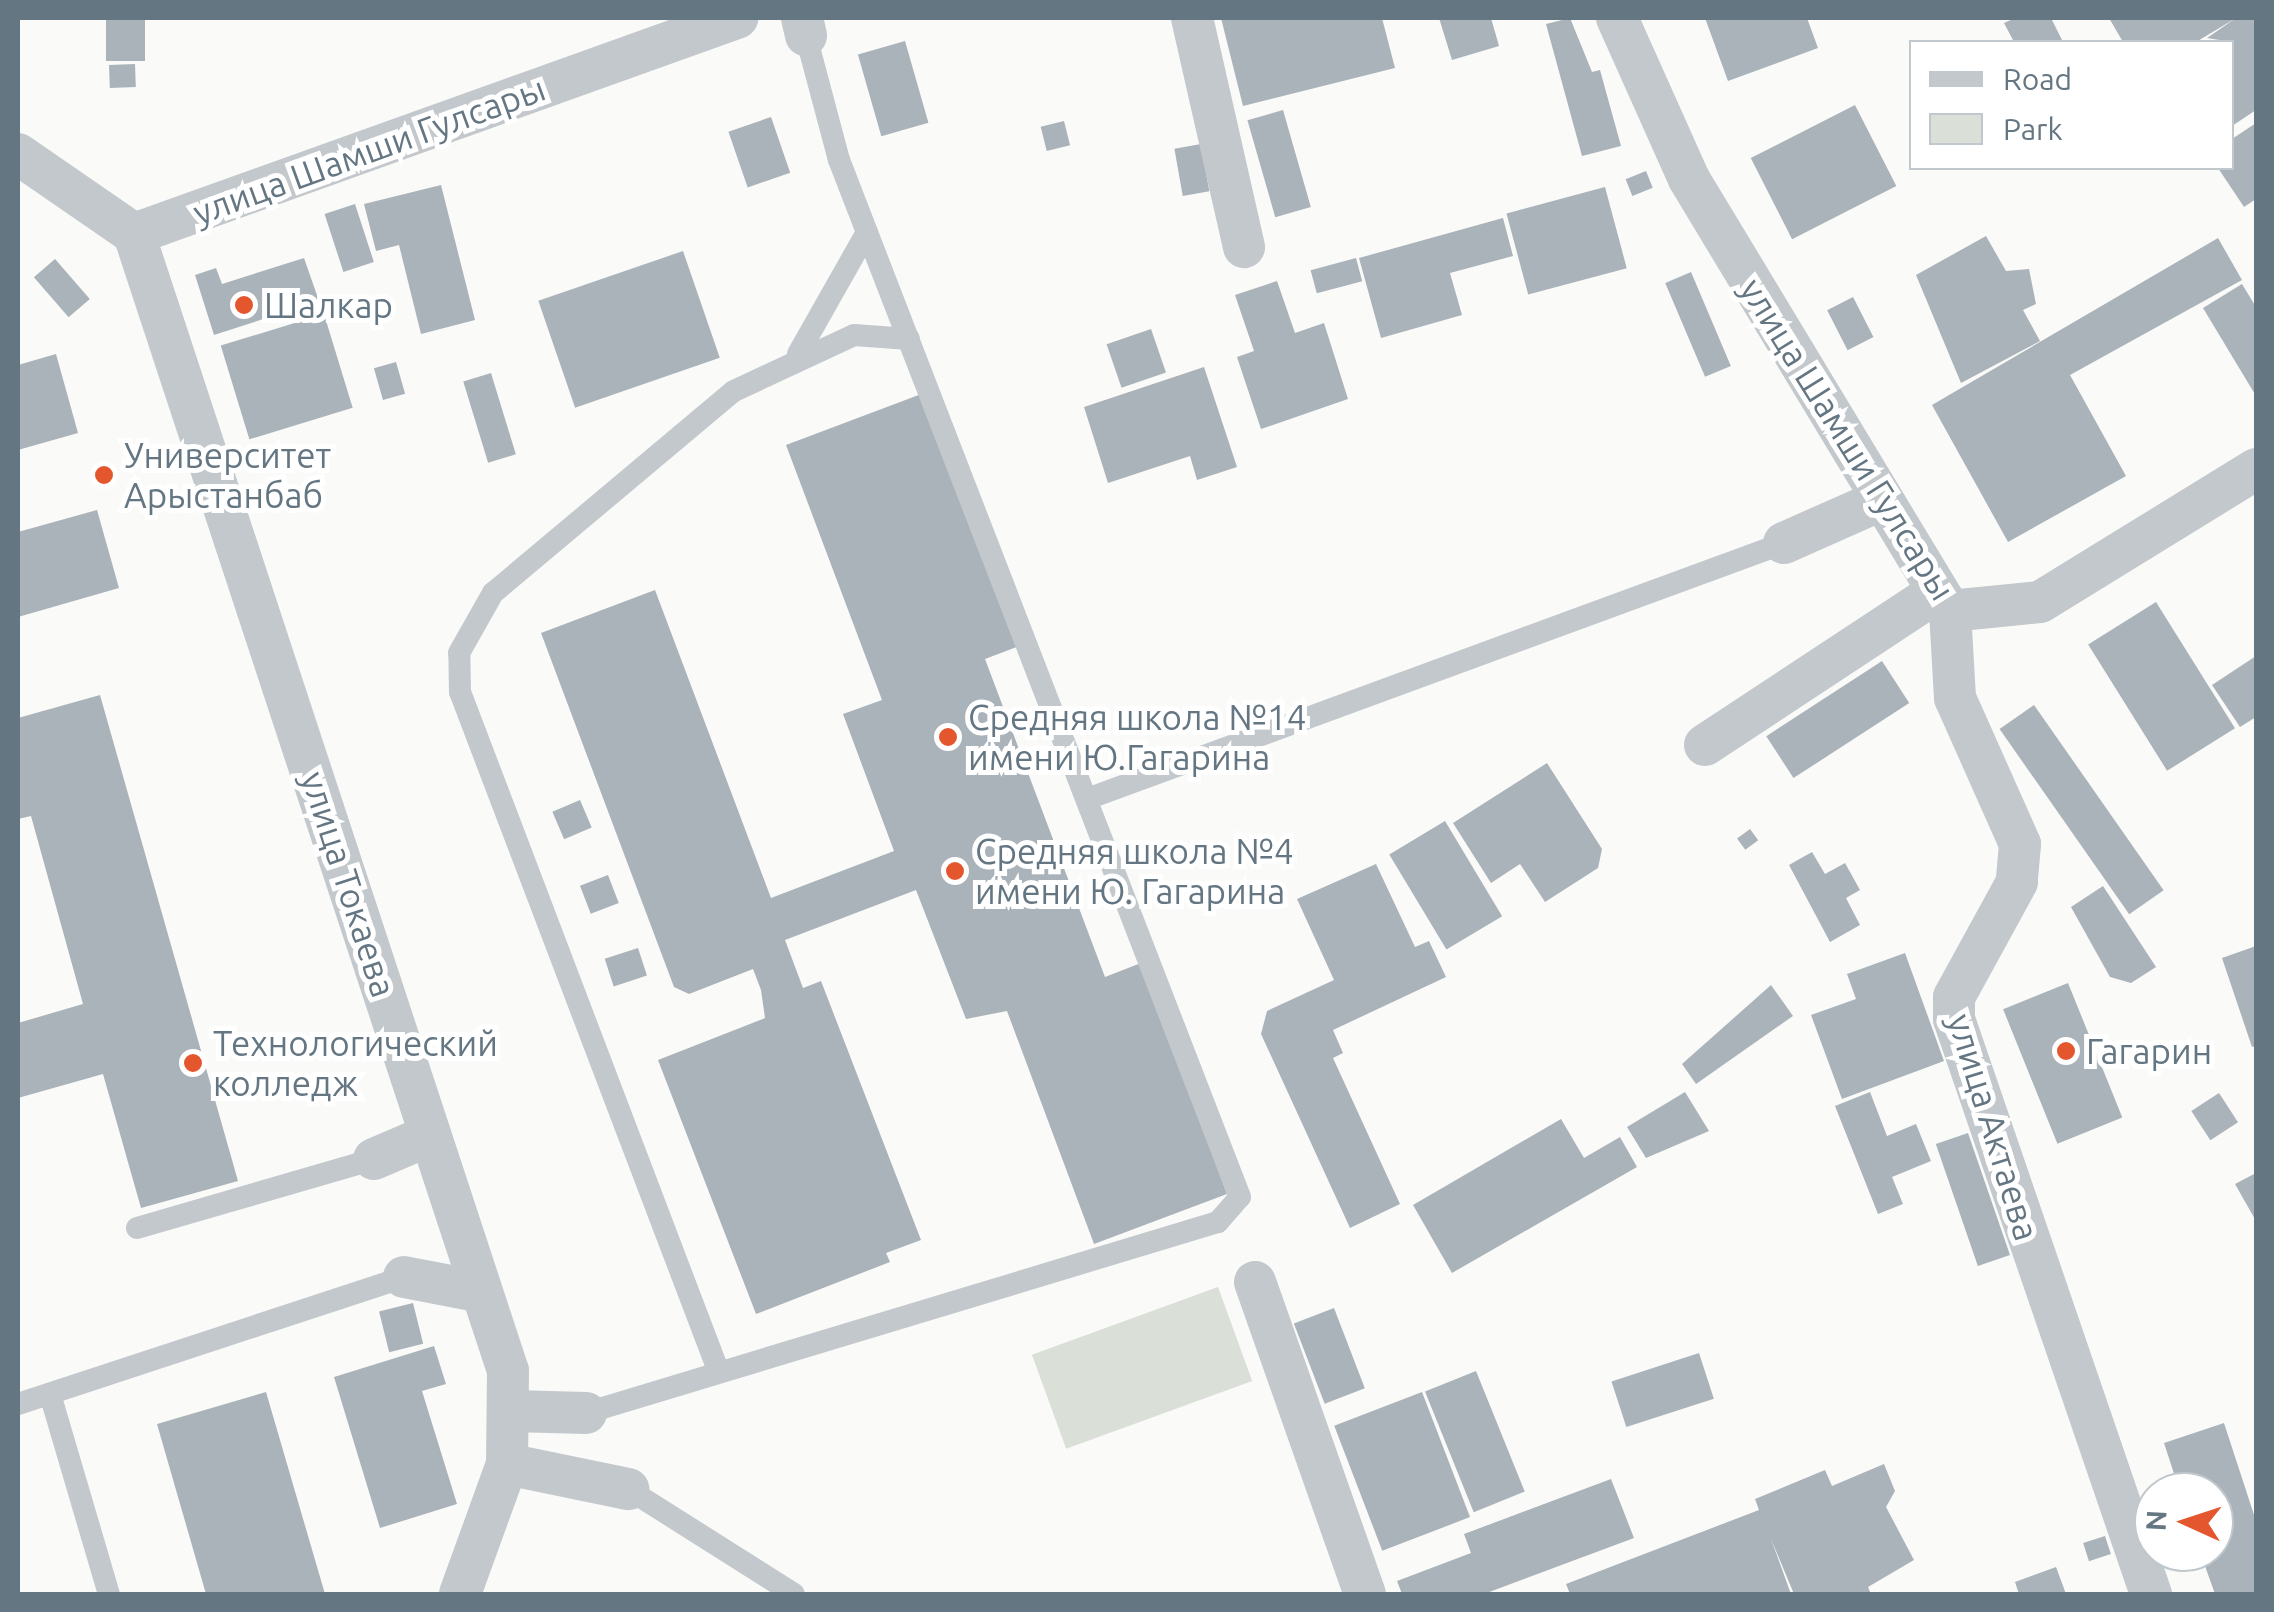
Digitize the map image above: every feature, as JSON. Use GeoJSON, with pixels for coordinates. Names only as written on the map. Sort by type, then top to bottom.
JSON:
{"type":"FeatureCollection","features":[{"type":"Feature","properties":{"kind":"street","name":"улица Шамши Гулсары"},"geometry":{"type":"LineString","coordinates":[[134,234],[738,18]]}},
{"type":"Feature","properties":{"kind":"street"},"geometry":{"type":"LineString","coordinates":[[1192,18],[1244,246]]}},
{"type":"Feature","properties":{"kind":"street","name":"улица Шамши Гулсары"},"geometry":{"type":"LineString","coordinates":[[1617,18],[1689,179],[1879,501],[1944,601],[2040,602],[2256,469]]}},
{"type":"Feature","properties":{"kind":"street"},"geometry":{"type":"LineString","coordinates":[[18,154],[134,234]]}},
{"type":"Feature","properties":{"kind":"street","name":"улица Токаева"},"geometry":{"type":"LineString","coordinates":[[134,234],[482,1292],[512,1411],[507,1464],[460,1594]]}},
{"type":"Feature","properties":{"kind":"street"},"geometry":{"type":"LineString","coordinates":[[1784,543],[1879,501]]}},
{"type":"Feature","properties":{"kind":"street"},"geometry":{"type":"LineString","coordinates":[[1705,745],[1871,627],[1944,601]]}},
{"type":"Feature","properties":{"kind":"street","name":"улица Актаева"},"geometry":{"type":"LineString","coordinates":[[1944,601],[1956,698],[2020,844],[2017,882],[1954,996],[1954,1019],[2151,1594]]}},
{"type":"Feature","properties":{"kind":"street"},"geometry":{"type":"LineString","coordinates":[[374,1159],[430,1135]]}},
{"type":"Feature","properties":{"kind":"street"},"geometry":{"type":"LineString","coordinates":[[404,1277],[482,1292]]}},
{"type":"Feature","properties":{"kind":"street"},"geometry":{"type":"LineString","coordinates":[[1255,1282],[1365,1594]]}},
{"type":"Feature","properties":{"kind":"street"},"geometry":{"type":"LineString","coordinates":[[512,1411],[586,1413]]}},
{"type":"Feature","properties":{"kind":"street"},"geometry":{"type":"LineString","coordinates":[[507,1464],[628,1489]]}},
{"type":"Feature","properties":{"kind":"lane"},"geometry":{"type":"LineString","coordinates":[[586,1413],[1218,1222],[1234,1210],[1240,1197],[866,232],[804,26]]}},
{"type":"Feature","properties":{"kind":"lane"},"geometry":{"type":"LineString","coordinates":[[798,354],[866,232]]}},
{"type":"Feature","properties":{"kind":"lane"},"geometry":{"type":"LineString","coordinates":[[718,1370],[457,672],[472,618],[493,594],[734,391],[798,354],[854,335],[909,340]]}},
{"type":"Feature","properties":{"kind":"lane"},"geometry":{"type":"LineString","coordinates":[[1087,800],[1784,543]]}},
{"type":"Feature","properties":{"kind":"lane"},"geometry":{"type":"LineString","coordinates":[[138,1228],[374,1159]]}},
{"type":"Feature","properties":{"kind":"lane"},"geometry":{"type":"LineString","coordinates":[[18,1404],[404,1277]]}},
{"type":"Feature","properties":{"kind":"lane"},"geometry":{"type":"LineString","coordinates":[[50,1394],[109,1594]]}},
{"type":"Feature","properties":{"kind":"lane"},"geometry":{"type":"LineString","coordinates":[[628,1489],[794,1594]]}},
{"type":"Feature","properties":{"kind":"green space"},"geometry":{"type":"Polygon","coordinates":[[[1218,1287],[1252,1381],[1066,1449],[1032,1355],[1218,1287]]]}},
{"type":"Feature","properties":{"kind":"building"},"geometry":{"type":"Polygon","coordinates":[[[106,18],[145,18],[145,61],[106,61],[106,18]]]}},
{"type":"Feature","properties":{"kind":"building"},"geometry":{"type":"Polygon","coordinates":[[[1221,18],[1382,18],[1395,68],[1243,106],[1221,18]]]}},
{"type":"Feature","properties":{"kind":"building"},"geometry":{"type":"Polygon","coordinates":[[[1439,18],[1491,18],[1499,46],[1452,60],[1439,18]]]}},
{"type":"Feature","properties":{"kind":"building"},"geometry":{"type":"Polygon","coordinates":[[[1570,18],[1592,72],[1600,70],[1621,146],[1582,156],[1546,24],[1570,18]]]}},
{"type":"Feature","properties":{"kind":"building"},"geometry":{"type":"Polygon","coordinates":[[[1705,18],[1807,18],[1818,48],[1728,81],[1705,18]]]}},
{"type":"Feature","properties":{"kind":"building"},"geometry":{"type":"Polygon","coordinates":[[[2015,18],[2051,18],[2062,40],[2013,40],[2004,23],[2015,18]]]}},
{"type":"Feature","properties":{"kind":"building"},"geometry":{"type":"Polygon","coordinates":[[[2109,18],[2236,18],[2199,40],[2122,40],[2109,18]]]}},
{"type":"Feature","properties":{"kind":"building"},"geometry":{"type":"Polygon","coordinates":[[[2236,18],[2256,18],[2256,110],[2234,125],[2234,40],[2207,38],[2236,18]]]}},
{"type":"Feature","properties":{"kind":"building"},"geometry":{"type":"Polygon","coordinates":[[[905,41],[928,123],[881,136],[858,55],[905,41]]]}},
{"type":"Feature","properties":{"kind":"building"},"geometry":{"type":"Polygon","coordinates":[[[135,64],[136,87],[110,88],[109,65],[135,64]]]}},
{"type":"Feature","properties":{"kind":"building"},"geometry":{"type":"Polygon","coordinates":[[[1855,105],[1896,186],[1792,239],[1751,158],[1855,105]]]}},
{"type":"Feature","properties":{"kind":"building"},"geometry":{"type":"Polygon","coordinates":[[[1283,110],[1311,207],[1275,217],[1247,120],[1283,110]]]}},
{"type":"Feature","properties":{"kind":"building"},"geometry":{"type":"Polygon","coordinates":[[[771,117],[790,173],[748,187],[728,132],[771,117]]]}},
{"type":"Feature","properties":{"kind":"building"},"geometry":{"type":"Polygon","coordinates":[[[1064,121],[1070,145],[1047,151],[1041,127],[1064,121]]]}},
{"type":"Feature","properties":{"kind":"building"},"geometry":{"type":"Polygon","coordinates":[[[2256,123],[2256,199],[2244,207],[2219,170],[2234,170],[2234,138],[2256,123]]]}},
{"type":"Feature","properties":{"kind":"building"},"geometry":{"type":"Polygon","coordinates":[[[1201,144],[1209,191],[1183,196],[1174,149],[1201,144]]]}},
{"type":"Feature","properties":{"kind":"building"},"geometry":{"type":"Polygon","coordinates":[[[1646,171],[1653,188],[1632,196],[1626,179],[1646,171]]]}},
{"type":"Feature","properties":{"kind":"building"},"geometry":{"type":"Polygon","coordinates":[[[441,185],[475,320],[421,334],[399,245],[376,251],[364,204],[441,185]]]}},
{"type":"Feature","properties":{"kind":"building"},"geometry":{"type":"Polygon","coordinates":[[[1605,187],[1627,268],[1528,295],[1506,213],[1605,187]]]}},
{"type":"Feature","properties":{"kind":"building"},"geometry":{"type":"Polygon","coordinates":[[[355,204],[374,262],[343,272],[325,214],[355,204]]]}},
{"type":"Feature","properties":{"kind":"building"},"geometry":{"type":"Polygon","coordinates":[[[1503,218],[1513,256],[1450,273],[1462,315],[1381,338],[1359,258],[1503,218]]]}},
{"type":"Feature","properties":{"kind":"building"},"geometry":{"type":"Polygon","coordinates":[[[1986,236],[2006,271],[2029,269],[2036,304],[2023,310],[2040,341],[1961,383],[1916,275],[1986,236]]]}},
{"type":"Feature","properties":{"kind":"building"},"geometry":{"type":"Polygon","coordinates":[[[2218,238],[2242,280],[2070,375],[2126,476],[2008,542],[1932,405],[2218,238]]]}},
{"type":"Feature","properties":{"kind":"building"},"geometry":{"type":"Polygon","coordinates":[[[683,251],[720,358],[575,408],[538,301],[683,251]]]}},
{"type":"Feature","properties":{"kind":"building"},"geometry":{"type":"Polygon","coordinates":[[[304,258],[319,301],[214,335],[195,275],[216,268],[222,284],[304,258]]]}},
{"type":"Feature","properties":{"kind":"building"},"geometry":{"type":"Polygon","coordinates":[[[1356,258],[1362,281],[1317,293],[1311,270],[1356,258]]]}},
{"type":"Feature","properties":{"kind":"building"},"geometry":{"type":"Polygon","coordinates":[[[55,259],[90,299],[69,317],[34,277],[55,259]]]}},
{"type":"Feature","properties":{"kind":"building"},"geometry":{"type":"Polygon","coordinates":[[[1691,272],[1731,366],[1705,377],[1665,283],[1691,272]]]}},
{"type":"Feature","properties":{"kind":"building"},"geometry":{"type":"Polygon","coordinates":[[[1277,281],[1295,333],[1324,323],[1348,399],[1261,429],[1237,357],[1254,351],[1235,295],[1277,281]]]}},
{"type":"Feature","properties":{"kind":"building"},"geometry":{"type":"Polygon","coordinates":[[[2242,284],[2256,307],[2256,396],[2203,308],[2242,284]]]}},
{"type":"Feature","properties":{"kind":"building"},"geometry":{"type":"Polygon","coordinates":[[[1853,297],[1873,337],[1848,350],[1827,310],[1853,297]]]}},
{"type":"Feature","properties":{"kind":"building"},"geometry":{"type":"Polygon","coordinates":[[[324,314],[353,408],[249,439],[221,346],[324,314]]]}},
{"type":"Feature","properties":{"kind":"building"},"geometry":{"type":"Polygon","coordinates":[[[1151,329],[1166,372],[1122,388],[1107,344],[1151,329]]]}},
{"type":"Feature","properties":{"kind":"building"},"geometry":{"type":"Polygon","coordinates":[[[56,354],[78,433],[18,450],[18,365],[56,354]]]}},
{"type":"Feature","properties":{"kind":"building"},"geometry":{"type":"Polygon","coordinates":[[[396,362],[405,394],[383,400],[374,368],[396,362]]]}},
{"type":"Feature","properties":{"kind":"building"},"geometry":{"type":"Polygon","coordinates":[[[1204,367],[1237,467],[1197,480],[1190,456],[1108,483],[1084,407],[1204,367]]]}},
{"type":"Feature","properties":{"kind":"building"},"geometry":{"type":"Polygon","coordinates":[[[491,373],[516,454],[488,463],[463,381],[491,373]]]}},
{"type":"Feature","properties":{"kind":"building","name":"Средняя школа №4 имени Ю. Гагарина"},"geometry":{"type":"Polygon","coordinates":[[[924,393],[1019,646],[985,659],[1105,977],[1141,963],[1227,1194],[1094,1244],[1007,1011],[966,1019],[916,890],[785,940],[803,988],[821,981],[921,1240],[886,1253],[890,1262],[756,1314],[658,1060],[765,1018],[761,990],[753,969],[689,994],[674,987],[541,633],[655,590],[771,898],[894,851],[843,714],[882,700],[786,445],[924,393]]]}},
{"type":"Feature","properties":{"kind":"building"},"geometry":{"type":"Polygon","coordinates":[[[97,510],[119,588],[18,617],[18,532],[97,510]]]}},
{"type":"Feature","properties":{"kind":"building"},"geometry":{"type":"Polygon","coordinates":[[[2156,602],[2235,728],[2167,771],[2088,644],[2156,602]]]}},
{"type":"Feature","properties":{"kind":"building"},"geometry":{"type":"Polygon","coordinates":[[[2256,656],[2256,717],[2240,727],[2212,685],[2256,656]]]}},
{"type":"Feature","properties":{"kind":"building"},"geometry":{"type":"Polygon","coordinates":[[[1882,661],[1909,703],[1793,778],[1766,736],[1882,661]]]}},
{"type":"Feature","properties":{"kind":"building"},"geometry":{"type":"Polygon","coordinates":[[[100,695],[238,1181],[141,1208],[103,1074],[18,1098],[18,1023],[83,1004],[31,816],[18,819],[18,718],[100,695]]]}},
{"type":"Feature","properties":{"kind":"building"},"geometry":{"type":"Polygon","coordinates":[[[2034,705],[2164,890],[2129,914],[2000,729],[2034,705]]]}},
{"type":"Feature","properties":{"kind":"building"},"geometry":{"type":"Polygon","coordinates":[[[1547,763],[1602,849],[1598,868],[1545,902],[1520,864],[1491,883],[1453,823],[1547,763]]]}},
{"type":"Feature","properties":{"kind":"building"},"geometry":{"type":"Polygon","coordinates":[[[580,800],[592,828],[564,839],[552,812],[580,800]]]}},
{"type":"Feature","properties":{"kind":"building"},"geometry":{"type":"Polygon","coordinates":[[[1445,821],[1502,916],[1446,950],[1389,854],[1445,821]]]}},
{"type":"Feature","properties":{"kind":"building"},"geometry":{"type":"Polygon","coordinates":[[[1750,829],[1758,840],[1745,850],[1737,838],[1750,829]]]}},
{"type":"Feature","properties":{"kind":"building"},"geometry":{"type":"Polygon","coordinates":[[[1812,852],[1825,874],[1845,863],[1860,890],[1846,898],[1860,925],[1830,942],[1789,865],[1812,852]]]}},
{"type":"Feature","properties":{"kind":"building"},"geometry":{"type":"Polygon","coordinates":[[[1376,864],[1415,947],[1429,941],[1446,977],[1333,1030],[1343,1053],[1333,1058],[1400,1204],[1350,1228],[1261,1034],[1267,1011],[1334,980],[1297,899],[1376,864]]]}},
{"type":"Feature","properties":{"kind":"building"},"geometry":{"type":"Polygon","coordinates":[[[608,875],[619,903],[591,914],[580,886],[608,875]]]}},
{"type":"Feature","properties":{"kind":"building"},"geometry":{"type":"Polygon","coordinates":[[[2103,886],[2156,967],[2131,983],[2110,977],[2071,907],[2103,886]]]}},
{"type":"Feature","properties":{"kind":"building"},"geometry":{"type":"Polygon","coordinates":[[[2256,946],[2256,1046],[2252,1047],[2222,958],[2256,946]]]}},
{"type":"Feature","properties":{"kind":"building"},"geometry":{"type":"Polygon","coordinates":[[[638,948],[647,976],[614,986],[605,959],[638,948]]]}},
{"type":"Feature","properties":{"kind":"building"},"geometry":{"type":"Polygon","coordinates":[[[1905,953],[1944,1061],[1842,1099],[1811,1015],[1856,999],[1847,974],[1905,953]]]}},
{"type":"Feature","properties":{"kind":"building"},"geometry":{"type":"Polygon","coordinates":[[[2068,983],[2122,1117],[2057,1144],[2003,1009],[2068,983]]]}},
{"type":"Feature","properties":{"kind":"building"},"geometry":{"type":"Polygon","coordinates":[[[1771,985],[1793,1016],[1696,1084],[1682,1064],[1771,985]]]}},
{"type":"Feature","properties":{"kind":"building"},"geometry":{"type":"Polygon","coordinates":[[[1685,1092],[1709,1131],[1646,1158],[1627,1127],[1685,1092]]]}},
{"type":"Feature","properties":{"kind":"building"},"geometry":{"type":"Polygon","coordinates":[[[1870,1092],[1887,1136],[1916,1124],[1931,1161],[1892,1177],[1903,1204],[1878,1214],[1835,1106],[1870,1092]]]}},
{"type":"Feature","properties":{"kind":"building"},"geometry":{"type":"Polygon","coordinates":[[[2219,1093],[2238,1122],[2210,1140],[2191,1111],[2219,1093]]]}},
{"type":"Feature","properties":{"kind":"building"},"geometry":{"type":"Polygon","coordinates":[[[1561,1119],[1584,1158],[1620,1137],[1637,1167],[1452,1273],[1413,1205],[1561,1119]]]}},
{"type":"Feature","properties":{"kind":"building"},"geometry":{"type":"Polygon","coordinates":[[[1968,1133],[2010,1255],[1978,1266],[1936,1144],[1968,1133]]]}},
{"type":"Feature","properties":{"kind":"building"},"geometry":{"type":"Polygon","coordinates":[[[2256,1173],[2256,1221],[2235,1184],[2256,1173]]]}},
{"type":"Feature","properties":{"kind":"building"},"geometry":{"type":"Polygon","coordinates":[[[413,1303],[423,1344],[389,1352],[379,1311],[413,1303]]]}},
{"type":"Feature","properties":{"kind":"building"},"geometry":{"type":"Polygon","coordinates":[[[1334,1308],[1365,1388],[1325,1404],[1294,1323],[1334,1308]]]}},
{"type":"Feature","properties":{"kind":"building"},"geometry":{"type":"Polygon","coordinates":[[[434,1346],[446,1384],[422,1391],[457,1504],[380,1528],[334,1377],[434,1346]]]}},
{"type":"Feature","properties":{"kind":"building"},"geometry":{"type":"Polygon","coordinates":[[[1699,1353],[1714,1399],[1626,1427],[1612,1381],[1699,1353]]]}},
{"type":"Feature","properties":{"kind":"building"},"geometry":{"type":"Polygon","coordinates":[[[1476,1371],[1525,1492],[1474,1512],[1425,1392],[1476,1371]]]}},
{"type":"Feature","properties":{"kind":"building"},"geometry":{"type":"Polygon","coordinates":[[[266,1392],[325,1594],[206,1594],[157,1424],[266,1392]]]}},
{"type":"Feature","properties":{"kind":"building"},"geometry":{"type":"Polygon","coordinates":[[[1422,1392],[1470,1517],[1382,1551],[1334,1426],[1422,1392]]]}},
{"type":"Feature","properties":{"kind":"building"},"geometry":{"type":"Polygon","coordinates":[[[2224,1423],[2256,1521],[2256,1594],[2215,1594],[2207,1572],[2234,1572],[2234,1472],[2173,1472],[2164,1443],[2224,1423]]]}},
{"type":"Feature","properties":{"kind":"building"},"geometry":{"type":"Polygon","coordinates":[[[1884,1464],[1895,1491],[1886,1507],[1914,1560],[1868,1587],[1871,1594],[1794,1594],[1771,1539],[1791,1594],[1570,1594],[1566,1584],[1759,1510],[1755,1499],[1825,1470],[1832,1486],[1884,1464]]]}},
{"type":"Feature","properties":{"kind":"building"},"geometry":{"type":"Polygon","coordinates":[[[1611,1479],[1634,1538],[1484,1594],[1402,1594],[1397,1581],[1471,1553],[1464,1534],[1611,1479]]]}},
{"type":"Feature","properties":{"kind":"building"},"geometry":{"type":"Polygon","coordinates":[[[2105,1536],[2111,1554],[2089,1561],[2083,1543],[2105,1536]]]}},
{"type":"Feature","properties":{"kind":"building"},"geometry":{"type":"Polygon","coordinates":[[[2056,1567],[2066,1594],[2019,1594],[2015,1582],[2056,1567]]]}},
{"type":"Feature","properties":{"kind":"place","name":"Шалкар"},"geometry":{"type":"Point","coordinates":[244,305]}},
{"type":"Feature","properties":{"kind":"place","name":"Университет Арыстанбаб"},"geometry":{"type":"Point","coordinates":[104,475]}},
{"type":"Feature","properties":{"kind":"place","name":"Средняя школа №14 имени Ю.Гагарина"},"geometry":{"type":"Point","coordinates":[948,737]}},
{"type":"Feature","properties":{"kind":"place","name":"Средняя школа №4 имени Ю. Гагарина"},"geometry":{"type":"Point","coordinates":[955,871]}},
{"type":"Feature","properties":{"kind":"place","name":"Гагарин"},"geometry":{"type":"Point","coordinates":[2066,1051]}},
{"type":"Feature","properties":{"kind":"place","name":"Технологический колледж"},"geometry":{"type":"Point","coordinates":[193,1063]}}]}
